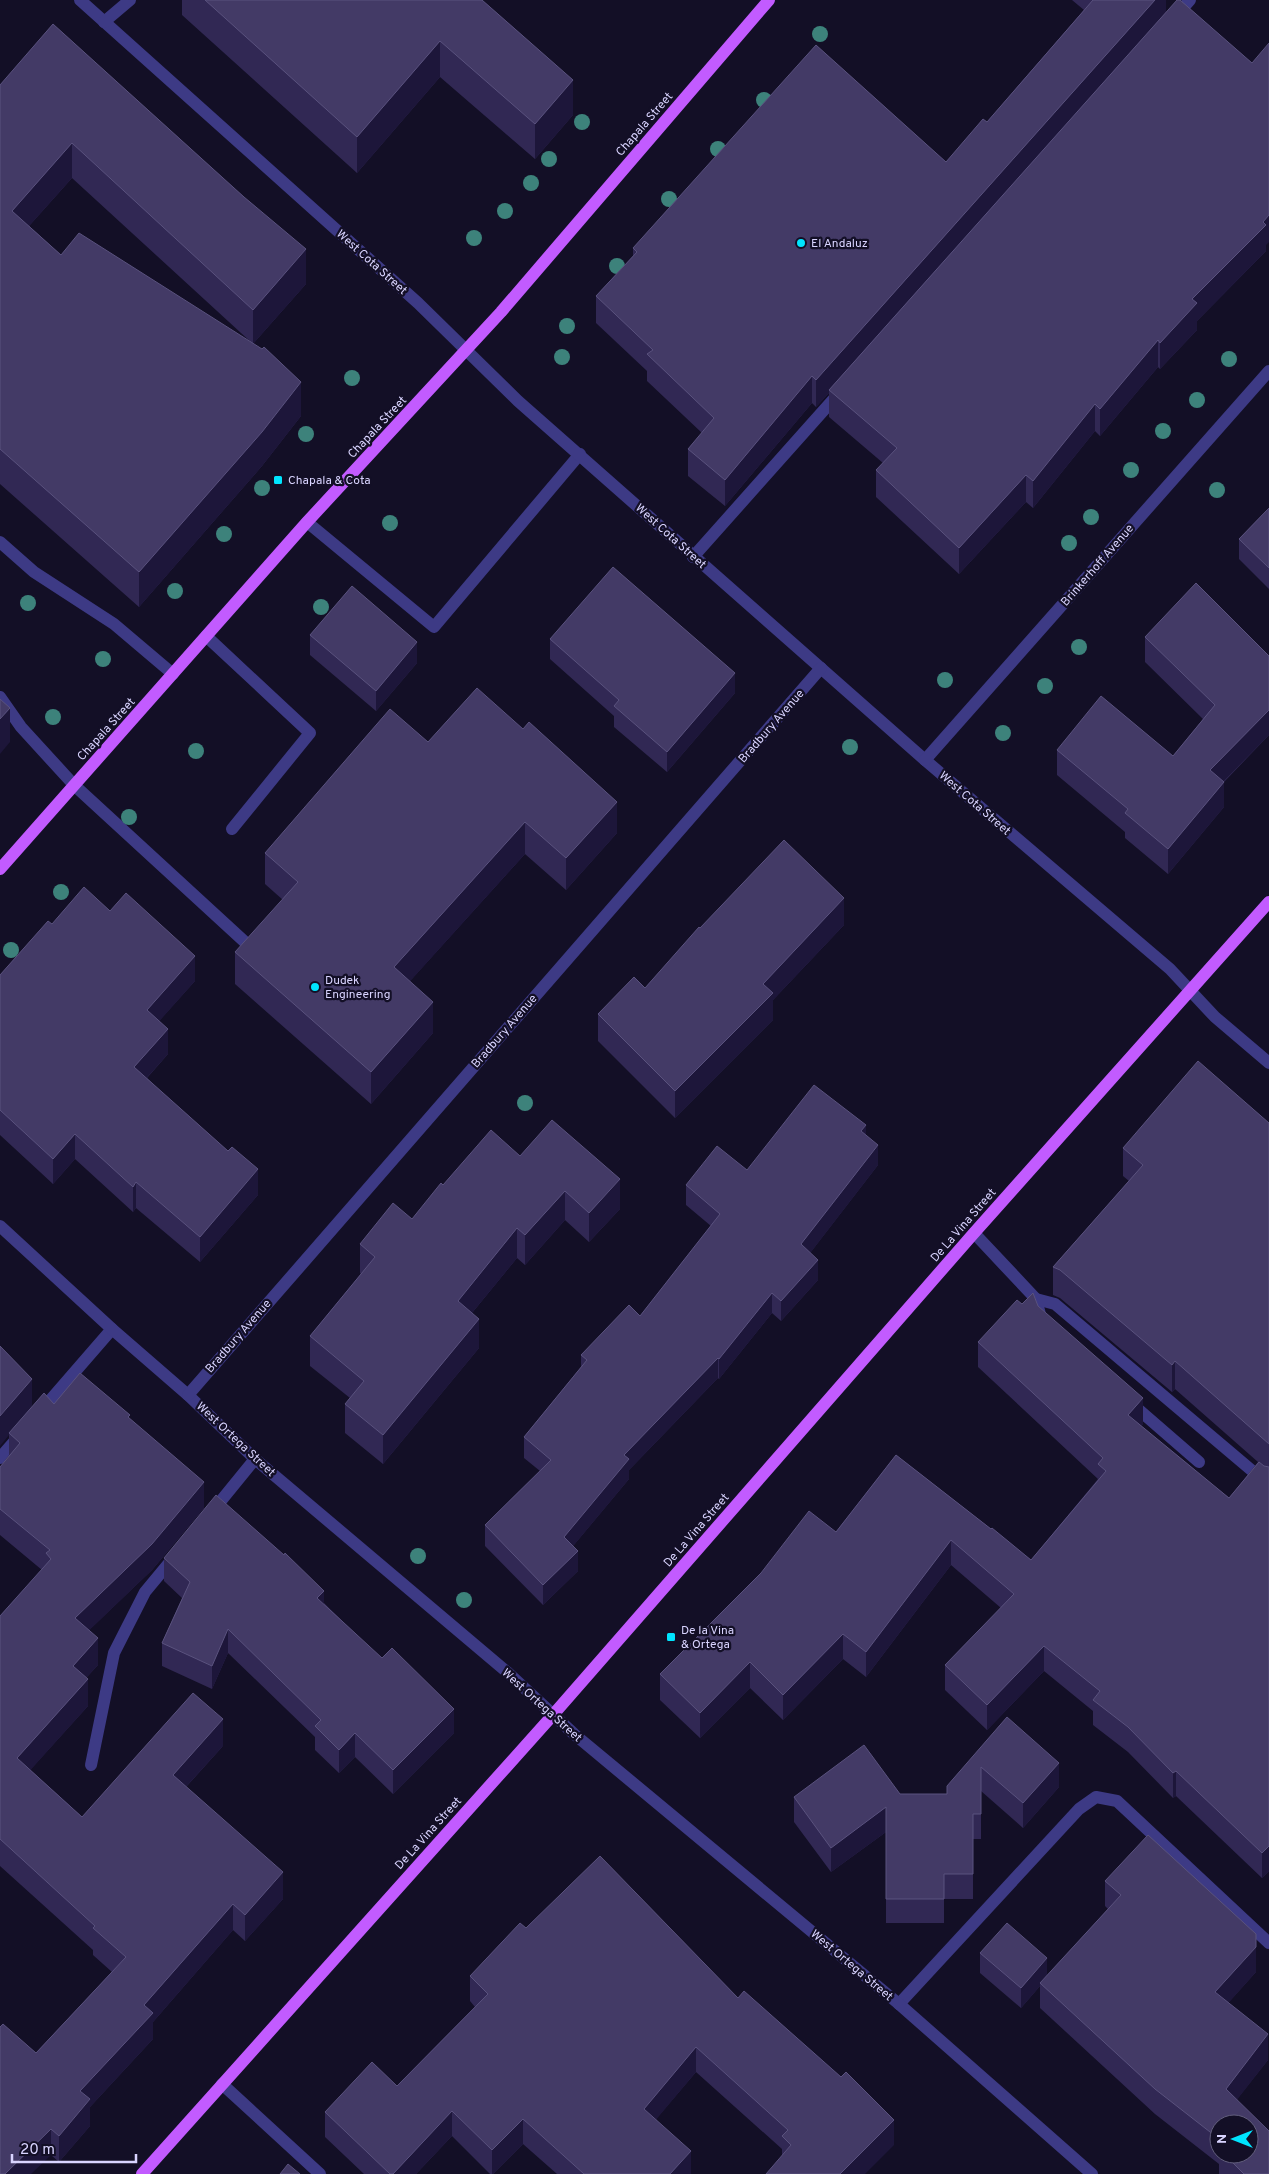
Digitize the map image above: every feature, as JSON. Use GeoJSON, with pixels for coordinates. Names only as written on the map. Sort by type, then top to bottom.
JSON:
{"type":"FeatureCollection","features":[{"type":"Feature","properties":{"kind":"main road","name":"Chapala Street"},"geometry":{"type":"LineString","coordinates":[[0,869],[307,522],[466,350],[769,0]]}},
{"type":"Feature","properties":{"kind":"main road","name":"De La Vina Street"},"geometry":{"type":"LineString","coordinates":[[142,2174],[552,1716],[974,1233],[1269,902]]}},
{"type":"Feature","properties":{"kind":"street","name":"West Cota Street"},"geometry":{"type":"LineString","coordinates":[[80,0],[418,303],[518,401],[925,760],[1170,969],[1215,1016],[1269,1063]]}},
{"type":"Feature","properties":{"kind":"street"},"geometry":{"type":"LineString","coordinates":[[104,22],[130,0]]}},
{"type":"Feature","properties":{"kind":"street"},"geometry":{"type":"LineString","coordinates":[[1163,30],[1190,0]]}},
{"type":"Feature","properties":{"kind":"street","name":"Brinkerhoff Avenue"},"geometry":{"type":"LineString","coordinates":[[925,760],[1269,371]]}},
{"type":"Feature","properties":{"kind":"street"},"geometry":{"type":"LineString","coordinates":[[693,557],[845,386]]}},
{"type":"Feature","properties":{"kind":"street"},"geometry":{"type":"LineString","coordinates":[[307,522],[434,627],[580,454]]}},
{"type":"Feature","properties":{"kind":"street"},"geometry":{"type":"LineString","coordinates":[[0,542],[34,572],[114,624],[173,674]]}},
{"type":"Feature","properties":{"kind":"street"},"geometry":{"type":"LineString","coordinates":[[206,636],[310,733],[232,829]]}},
{"type":"Feature","properties":{"kind":"street","name":"Bradbury Avenue"},"geometry":{"type":"LineString","coordinates":[[188,1395],[821,668]]}},
{"type":"Feature","properties":{"kind":"street"},"geometry":{"type":"LineString","coordinates":[[0,697],[21,727],[74,785],[246,943]]}},
{"type":"Feature","properties":{"kind":"street","name":"West Ortega Street"},"geometry":{"type":"LineString","coordinates":[[0,1226],[112,1329],[188,1395],[255,1459],[507,1672],[552,1716],[899,2004],[1092,2174]]}},
{"type":"Feature","properties":{"kind":"street"},"geometry":{"type":"LineString","coordinates":[[974,1233],[1036,1299],[1043,1325],[1050,1332]]}},
{"type":"Feature","properties":{"kind":"street"},"geometry":{"type":"LineString","coordinates":[[1036,1299],[1056,1304],[1269,1485]]}},
{"type":"Feature","properties":{"kind":"street"},"geometry":{"type":"LineString","coordinates":[[0,1458],[112,1329]]}},
{"type":"Feature","properties":{"kind":"street"},"geometry":{"type":"LineString","coordinates":[[1125,1397],[1199,1462]]}},
{"type":"Feature","properties":{"kind":"street"},"geometry":{"type":"LineString","coordinates":[[205,1520],[255,1459]]}},
{"type":"Feature","properties":{"kind":"street"},"geometry":{"type":"LineString","coordinates":[[91,1765],[114,1653],[144,1592],[181,1549]]}},
{"type":"Feature","properties":{"kind":"street"},"geometry":{"type":"LineString","coordinates":[[899,2004],[1079,1809],[1096,1797],[1118,1801],[1269,1943]]}},
{"type":"Feature","properties":{"kind":"street"},"geometry":{"type":"LineString","coordinates":[[222,2084],[320,2174]]}},
{"type":"Feature","properties":{"kind":"building"},"geometry":{"type":"Polygon","coordinates":[[[205,0],[482,0],[573,80],[535,124],[440,41],[357,137],[205,0]]]}},
{"type":"Feature","properties":{"kind":"building","name":"El Andaluz"},"geometry":{"type":"Polygon","coordinates":[[[1093,0],[1155,0],[816,380],[812,376],[725,480],[688,449],[714,418],[647,354],[653,350],[596,296],[637,252],[633,248],[816,45],[946,162],[983,119],[987,122],[1093,0]]]}},
{"type":"Feature","properties":{"kind":"building"},"geometry":{"type":"Polygon","coordinates":[[[1177,0],[1180,0],[1252,63],[1269,43],[1269,215],[1263,222],[1266,225],[1192,299],[1197,303],[1160,343],[1158,340],[1100,409],[1095,404],[1033,481],[1026,475],[959,548],[876,470],[897,448],[829,390],[1177,0]]]}},
{"type":"Feature","properties":{"kind":"building"},"geometry":{"type":"Polygon","coordinates":[[[53,24],[244,197],[306,249],[253,310],[72,143],[12,211],[61,255],[79,233],[262,349],[264,347],[301,382],[262,432],[139,572],[0,449],[0,85],[53,24]]]}},
{"type":"Feature","properties":{"kind":"building"},"geometry":{"type":"Polygon","coordinates":[[[1269,508],[1269,568],[1239,539],[1269,508]]]}},
{"type":"Feature","properties":{"kind":"building"},"geometry":{"type":"Polygon","coordinates":[[[613,567],[735,673],[667,752],[614,706],[619,700],[550,639],[613,567]]]}},
{"type":"Feature","properties":{"kind":"building"},"geometry":{"type":"Polygon","coordinates":[[[1196,583],[1269,656],[1269,710],[1210,770],[1224,782],[1168,849],[1125,813],[1128,809],[1057,750],[1101,696],[1173,756],[1215,705],[1145,637],[1196,583]]]}},
{"type":"Feature","properties":{"kind":"building"},"geometry":{"type":"Polygon","coordinates":[[[352,586],[417,642],[376,691],[310,635],[352,586]]]}},
{"type":"Feature","properties":{"kind":"building"},"geometry":{"type":"Polygon","coordinates":[[[477,688],[523,729],[529,722],[617,802],[566,858],[525,822],[394,967],[433,1002],[371,1072],[235,952],[298,882],[265,853],[390,709],[428,742],[477,688]]]}},
{"type":"Feature","properties":{"kind":"building"},"geometry":{"type":"Polygon","coordinates":[[[0,699],[10,708],[0,719],[0,699]]]}},
{"type":"Feature","properties":{"kind":"building"},"geometry":{"type":"Polygon","coordinates":[[[784,840],[844,898],[763,984],[773,993],[675,1091],[598,1014],[634,977],[645,988],[699,927],[784,840]]]}},
{"type":"Feature","properties":{"kind":"building"},"geometry":{"type":"Polygon","coordinates":[[[84,887],[110,911],[126,893],[195,956],[147,1010],[168,1029],[134,1067],[228,1151],[232,1147],[258,1169],[200,1237],[136,1182],[133,1187],[75,1134],[53,1159],[0,1110],[0,975],[48,921],[52,924],[84,887]]]}},
{"type":"Feature","properties":{"kind":"building"},"geometry":{"type":"Polygon","coordinates":[[[1198,1061],[1269,1123],[1269,1444],[1175,1361],[1172,1365],[1060,1270],[1053,1267],[1143,1165],[1123,1148],[1198,1061]]]}},
{"type":"Feature","properties":{"kind":"building"},"geometry":{"type":"Polygon","coordinates":[[[814,1085],[866,1125],[861,1131],[878,1145],[801,1244],[818,1260],[781,1301],[772,1293],[719,1359],[624,1455],[629,1459],[564,1537],[578,1551],[543,1585],[485,1525],[551,1460],[524,1437],[587,1360],[581,1355],[629,1305],[640,1316],[720,1214],[686,1185],[717,1146],[747,1170],[814,1085]]]}},
{"type":"Feature","properties":{"kind":"building"},"geometry":{"type":"Polygon","coordinates":[[[552,1120],[620,1179],[589,1213],[565,1191],[525,1235],[517,1228],[458,1301],[479,1319],[383,1435],[345,1404],[364,1381],[310,1336],[375,1257],[360,1244],[393,1203],[412,1219],[441,1183],[443,1185],[491,1130],[520,1156],[552,1120]]]}},
{"type":"Feature","properties":{"kind":"building"},"geometry":{"type":"Polygon","coordinates":[[[1033,1293],[1038,1306],[1143,1398],[1128,1415],[1229,1498],[1259,1462],[1269,1467],[1269,1846],[1262,1853],[1176,1771],[1173,1773],[1128,1727],[1093,1700],[1100,1691],[1044,1646],[987,1705],[945,1665],[1014,1594],[951,1540],[866,1652],[843,1634],[783,1695],[750,1662],[700,1713],[660,1674],[761,1573],[809,1511],[836,1532],[896,1455],[1031,1560],[1106,1471],[1098,1464],[1103,1458],[978,1342],[1017,1300],[1022,1304],[1033,1293]]]}},
{"type":"Feature","properties":{"kind":"building"},"geometry":{"type":"Polygon","coordinates":[[[0,1346],[32,1379],[0,1416],[0,1346]]]}},
{"type":"Feature","properties":{"kind":"building"},"geometry":{"type":"Polygon","coordinates":[[[80,1373],[204,1482],[152,1544],[75,1618],[98,1638],[73,1666],[88,1679],[17,1758],[82,1817],[193,1693],[223,1719],[173,1775],[283,1872],[245,1915],[233,1904],[144,2005],[153,2013],[80,2091],[90,2099],[59,2136],[51,2129],[5,2174],[0,2174],[0,2027],[3,2024],[36,2053],[126,1957],[0,1839],[0,1616],[51,1559],[46,1553],[50,1550],[0,1509],[0,1467],[20,1443],[9,1433],[44,1393],[54,1404],[80,1373]]]}},
{"type":"Feature","properties":{"kind":"building"},"geometry":{"type":"Polygon","coordinates":[[[216,1495],[284,1555],[285,1553],[324,1591],[317,1598],[382,1658],[392,1648],[454,1709],[393,1770],[355,1733],[339,1750],[315,1726],[321,1720],[228,1629],[212,1666],[162,1643],[190,1582],[164,1558],[216,1495]]]}},
{"type":"Feature","properties":{"kind":"building"},"geometry":{"type":"Polygon","coordinates":[[[1007,1717],[1059,1763],[1023,1803],[981,1767],[981,1814],[973,1814],[973,1874],[944,1874],[944,1899],[886,1899],[886,1807],[831,1848],[794,1797],[864,1745],[900,1794],[947,1794],[947,1786],[1007,1717]]]}},
{"type":"Feature","properties":{"kind":"building"},"geometry":{"type":"Polygon","coordinates":[[[1148,1835],[1256,1934],[1256,1947],[1215,1992],[1268,2034],[1226,2089],[1252,2114],[1209,2114],[1209,2131],[1155,2089],[1040,1983],[1121,1895],[1105,1881],[1148,1835]]]}},
{"type":"Feature","properties":{"kind":"building"},"geometry":{"type":"Polygon","coordinates":[[[600,1856],[738,1998],[744,1991],[841,2077],[846,2072],[894,2120],[840,2174],[766,2174],[791,2145],[782,2136],[788,2130],[696,2047],[644,2109],[691,2151],[670,2174],[584,2174],[523,2119],[492,2150],[452,2111],[393,2174],[390,2174],[325,2112],[372,2062],[397,2086],[488,1994],[470,1976],[520,1923],[526,1928],[600,1856]]]}},
{"type":"Feature","properties":{"kind":"building"},"geometry":{"type":"Polygon","coordinates":[[[1007,1923],[1047,1958],[1021,1988],[980,1953],[1007,1923]]]}},
{"type":"Feature","properties":{"kind":"building"},"geometry":{"type":"Polygon","coordinates":[[[1259,2121],[1269,2131],[1269,2174],[1244,2174],[1234,2164],[1259,2164],[1259,2121]]]}},
{"type":"Feature","properties":{"kind":"building"},"geometry":{"type":"Polygon","coordinates":[[[288,2164],[300,2174],[280,2174],[288,2164]]]}},
{"type":"Feature","properties":{"kind":"place","name":"El Andaluz"},"geometry":{"type":"Point","coordinates":[801,243]}},
{"type":"Feature","properties":{"kind":"place","name":"Chapala & Cota"},"geometry":{"type":"Point","coordinates":[278,480]}},
{"type":"Feature","properties":{"kind":"place","name":"Dudek Engineering"},"geometry":{"type":"Point","coordinates":[315,987]}},
{"type":"Feature","properties":{"kind":"place","name":"De la Vina & Ortega"},"geometry":{"type":"Point","coordinates":[671,1637]}}]}
